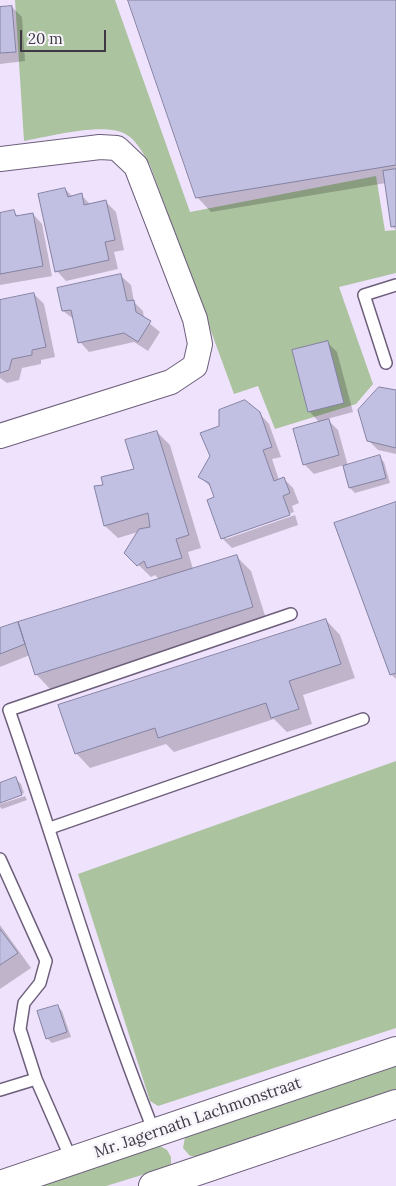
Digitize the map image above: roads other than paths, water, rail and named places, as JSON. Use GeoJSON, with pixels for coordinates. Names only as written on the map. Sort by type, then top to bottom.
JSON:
{"type":"FeatureCollection","features":[{"type":"Feature","properties":{"kind":"main road","name":"Mr. Jagernath Lachmonstraat"},"geometry":{"type":"LineString","coordinates":[[0,1185],[155,1134],[396,1050]]}},
{"type":"Feature","properties":{"kind":"main road"},"geometry":{"type":"LineString","coordinates":[[153,1186],[396,1104]]}},
{"type":"Feature","properties":{"kind":"street"},"geometry":{"type":"LineString","coordinates":[[0,159],[100,147],[117,148],[136,166],[195,319],[200,344],[195,366],[171,382],[0,436]]}},
{"type":"Feature","properties":{"kind":"lane"},"geometry":{"type":"LineString","coordinates":[[386,364],[364,295],[396,285]]}},
{"type":"Feature","properties":{"kind":"lane"},"geometry":{"type":"LineString","coordinates":[[155,1134],[126,1062],[50,828],[9,710],[291,614]]}},
{"type":"Feature","properties":{"kind":"lane"},"geometry":{"type":"LineString","coordinates":[[50,828],[363,719]]}},
{"type":"Feature","properties":{"kind":"lane"},"geometry":{"type":"LineString","coordinates":[[0,859],[46,962],[40,983],[24,1003],[20,1029],[36,1079],[72,1161]]}},
{"type":"Feature","properties":{"kind":"lane"},"geometry":{"type":"LineString","coordinates":[[0,1090],[36,1079]]}}]}
